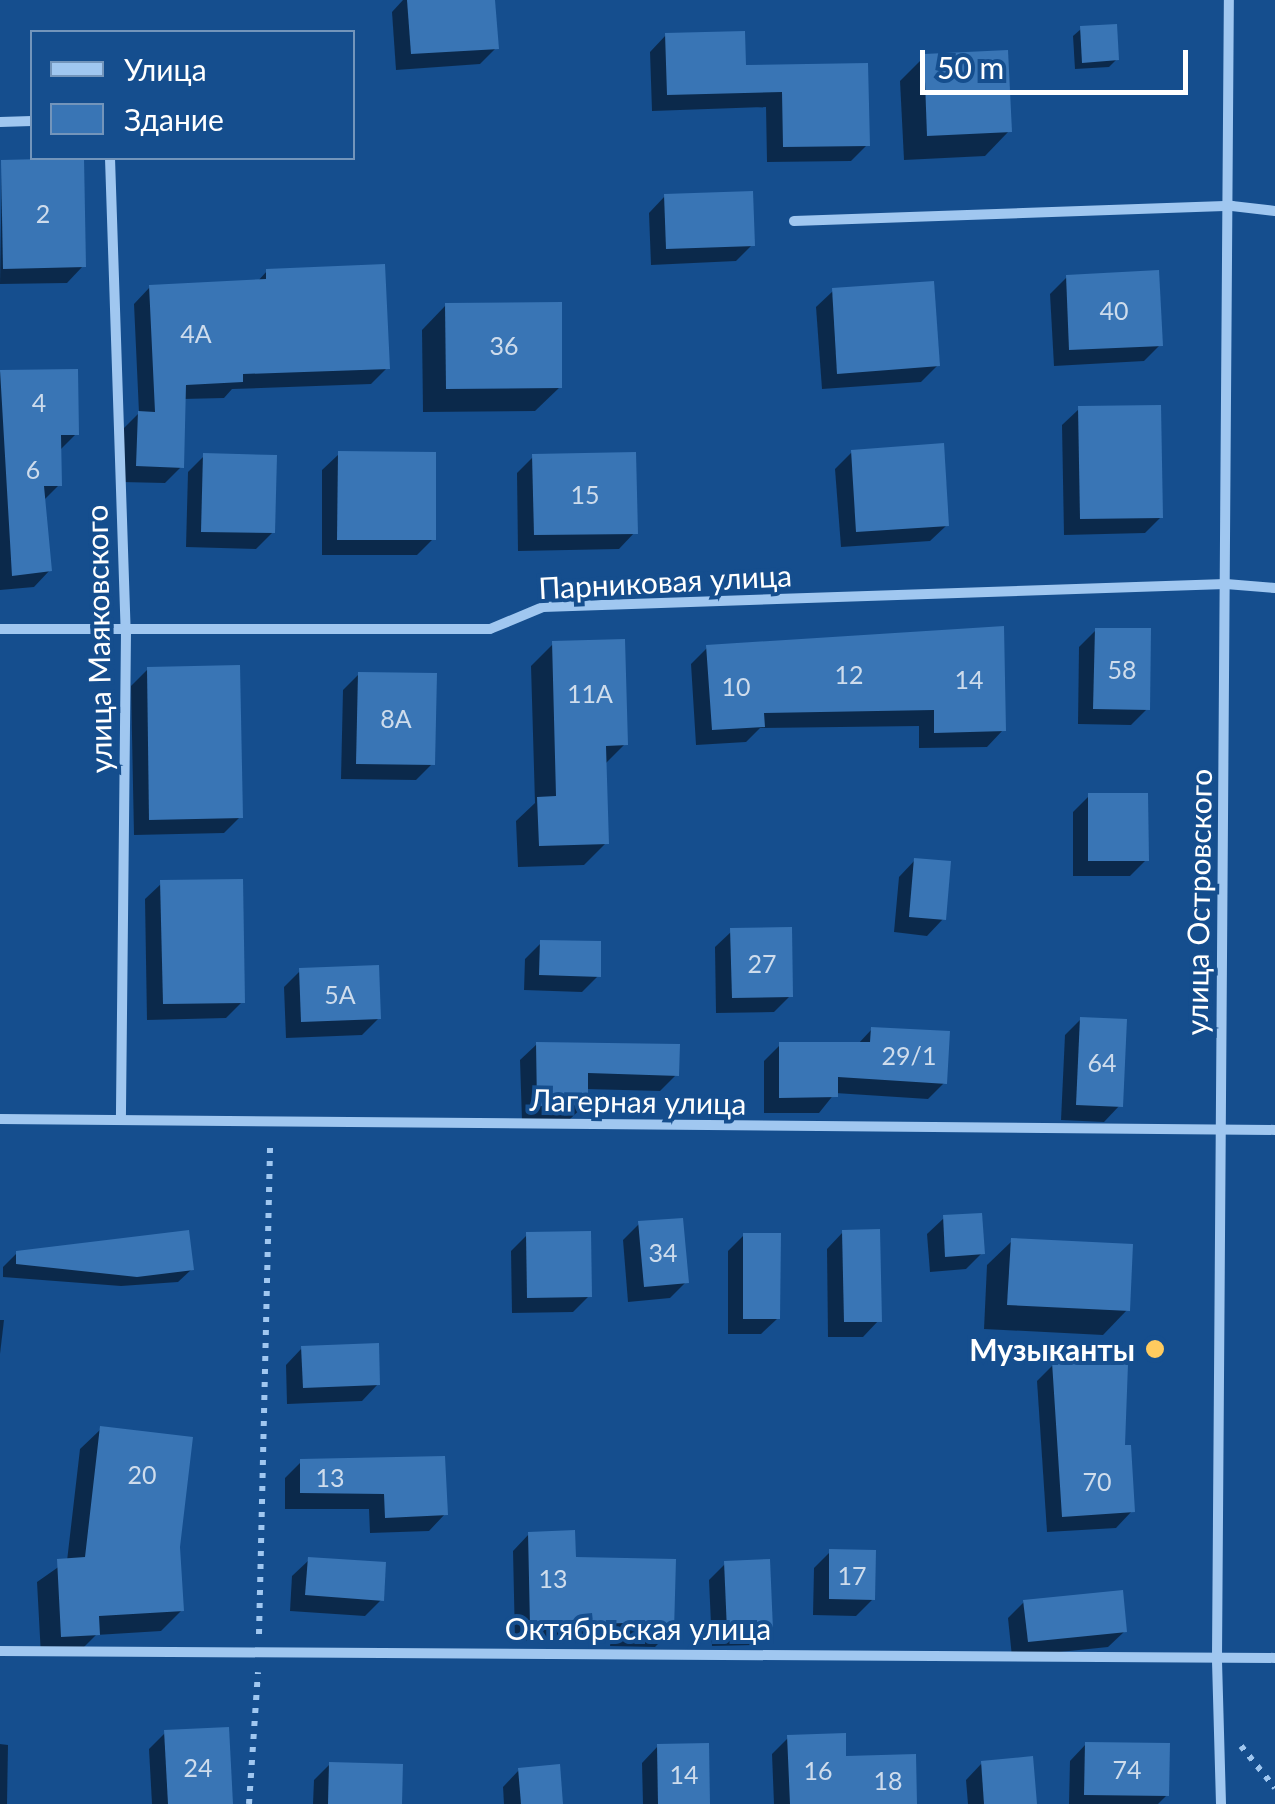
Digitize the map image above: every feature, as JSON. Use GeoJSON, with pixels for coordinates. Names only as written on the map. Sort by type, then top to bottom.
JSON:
{"type":"FeatureCollection","features":[{"type":"Feature","properties":{"kind":"street","name":"улица Островского"},"geometry":{"type":"LineString","coordinates":[[1222,1804],[1216,1656],[1232,206],[1230,0]]}},
{"type":"Feature","properties":{"kind":"street"},"geometry":{"type":"LineString","coordinates":[[0,122],[30,121]]}},
{"type":"Feature","properties":{"kind":"street","name":"улица Маяковского"},"geometry":{"type":"LineString","coordinates":[[110,160],[126,632],[121,1119]]}},
{"type":"Feature","properties":{"kind":"street"},"geometry":{"type":"LineString","coordinates":[[794,221],[1232,206],[1275,211]]}},
{"type":"Feature","properties":{"kind":"street","name":"Парниковая улица"},"geometry":{"type":"LineString","coordinates":[[0,629],[490,629],[543,607],[1226,584],[1275,588]]}},
{"type":"Feature","properties":{"kind":"street","name":"Лагерная улица"},"geometry":{"type":"LineString","coordinates":[[0,1119],[1220,1133],[1275,1130]]}},
{"type":"Feature","properties":{"kind":"street","name":"Октябрьская улица"},"geometry":{"type":"LineString","coordinates":[[0,1651],[1275,1658]]}},
{"type":"Feature","properties":{"kind":"path"},"geometry":{"type":"LineString","coordinates":[[249,1804],[259,1650],[270,1121]]}},
{"type":"Feature","properties":{"kind":"path"},"geometry":{"type":"LineString","coordinates":[[1220,1721],[1275,1788]]}},
{"type":"Feature","properties":{"kind":"building"},"geometry":{"type":"Polygon","coordinates":[[[407,0],[495,0],[499,49],[411,54],[407,0]]]}},
{"type":"Feature","properties":{"kind":"building"},"geometry":{"type":"Polygon","coordinates":[[[1117,24],[1119,60],[1082,63],[1080,26],[1117,24]]]}},
{"type":"Feature","properties":{"kind":"building"},"geometry":{"type":"Polygon","coordinates":[[[745,31],[746,65],[868,63],[870,146],[783,147],[782,92],[667,95],[665,33],[745,31]]]}},
{"type":"Feature","properties":{"kind":"building"},"geometry":{"type":"Polygon","coordinates":[[[1008,50],[1012,132],[927,136],[924,54],[1008,50]]]}},
{"type":"Feature","properties":{"kind":"building"},"geometry":{"type":"Polygon","coordinates":[[[1,160],[84,160],[86,267],[3,269],[1,160]]]}},
{"type":"Feature","properties":{"kind":"building"},"geometry":{"type":"Polygon","coordinates":[[[753,191],[755,246],[666,249],[664,194],[753,191]]]}},
{"type":"Feature","properties":{"kind":"building"},"geometry":{"type":"Polygon","coordinates":[[[385,264],[390,369],[243,374],[243,382],[186,385],[184,468],[136,466],[138,411],[155,412],[149,285],[266,279],[266,269],[385,264]]]}},
{"type":"Feature","properties":{"kind":"building"},"geometry":{"type":"Polygon","coordinates":[[[1159,270],[1163,346],[1069,350],[1066,275],[1159,270]]]}},
{"type":"Feature","properties":{"kind":"building"},"geometry":{"type":"Polygon","coordinates":[[[934,281],[940,366],[837,374],[832,288],[934,281]]]}},
{"type":"Feature","properties":{"kind":"building"},"geometry":{"type":"Polygon","coordinates":[[[562,302],[562,388],[446,389],[445,303],[562,302]]]}},
{"type":"Feature","properties":{"kind":"building"},"geometry":{"type":"Polygon","coordinates":[[[78,369],[79,435],[61,435],[62,486],[44,486],[52,571],[12,576],[0,370],[78,369]]]}},
{"type":"Feature","properties":{"kind":"building"},"geometry":{"type":"Polygon","coordinates":[[[1161,405],[1163,518],[1080,519],[1078,406],[1161,405]]]}},
{"type":"Feature","properties":{"kind":"building"},"geometry":{"type":"Polygon","coordinates":[[[944,443],[949,526],[856,532],[851,450],[944,443]]]}},
{"type":"Feature","properties":{"kind":"building"},"geometry":{"type":"Polygon","coordinates":[[[338,451],[436,452],[436,540],[337,540],[338,451]]]}},
{"type":"Feature","properties":{"kind":"building"},"geometry":{"type":"Polygon","coordinates":[[[636,452],[638,534],[534,535],[532,454],[636,452]]]}},
{"type":"Feature","properties":{"kind":"building"},"geometry":{"type":"Polygon","coordinates":[[[203,453],[277,455],[275,533],[201,532],[203,453]]]}},
{"type":"Feature","properties":{"kind":"building"},"geometry":{"type":"Polygon","coordinates":[[[1004,626],[1006,731],[934,733],[934,710],[764,713],[765,727],[712,730],[706,645],[1004,626]]]}},
{"type":"Feature","properties":{"kind":"building"},"geometry":{"type":"Polygon","coordinates":[[[1095,628],[1151,628],[1150,710],[1093,709],[1095,628]]]}},
{"type":"Feature","properties":{"kind":"building"},"geometry":{"type":"Polygon","coordinates":[[[625,639],[628,745],[606,746],[609,844],[539,846],[537,797],[556,796],[552,641],[625,639]]]}},
{"type":"Feature","properties":{"kind":"building"},"geometry":{"type":"Polygon","coordinates":[[[240,665],[243,818],[149,820],[147,667],[240,665]]]}},
{"type":"Feature","properties":{"kind":"building"},"geometry":{"type":"Polygon","coordinates":[[[358,672],[437,673],[435,765],[356,764],[358,672]]]}},
{"type":"Feature","properties":{"kind":"building"},"geometry":{"type":"Polygon","coordinates":[[[1088,793],[1148,793],[1149,861],[1088,861],[1088,793]]]}},
{"type":"Feature","properties":{"kind":"building"},"geometry":{"type":"Polygon","coordinates":[[[914,858],[951,861],[946,920],[909,917],[914,858]]]}},
{"type":"Feature","properties":{"kind":"building"},"geometry":{"type":"Polygon","coordinates":[[[243,879],[245,1003],[163,1004],[160,880],[243,879]]]}},
{"type":"Feature","properties":{"kind":"building"},"geometry":{"type":"Polygon","coordinates":[[[792,927],[793,997],[732,998],[730,928],[792,927]]]}},
{"type":"Feature","properties":{"kind":"building"},"geometry":{"type":"Polygon","coordinates":[[[540,940],[601,941],[601,977],[539,975],[540,940]]]}},
{"type":"Feature","properties":{"kind":"building"},"geometry":{"type":"Polygon","coordinates":[[[379,965],[381,1019],[301,1022],[299,968],[379,965]]]}},
{"type":"Feature","properties":{"kind":"building"},"geometry":{"type":"Polygon","coordinates":[[[1080,1017],[1127,1019],[1123,1107],[1076,1105],[1080,1017]]]}},
{"type":"Feature","properties":{"kind":"building"},"geometry":{"type":"Polygon","coordinates":[[[871,1027],[950,1031],[947,1084],[838,1077],[838,1097],[779,1098],[779,1042],[870,1042],[871,1027]]]}},
{"type":"Feature","properties":{"kind":"building"},"geometry":{"type":"Polygon","coordinates":[[[536,1042],[680,1044],[679,1076],[588,1073],[588,1105],[537,1106],[536,1042]]]}},
{"type":"Feature","properties":{"kind":"building"},"geometry":{"type":"Polygon","coordinates":[[[982,1213],[985,1254],[945,1257],[943,1215],[982,1213]]]}},
{"type":"Feature","properties":{"kind":"building"},"geometry":{"type":"Polygon","coordinates":[[[683,1218],[689,1283],[644,1287],[638,1221],[683,1218]]]}},
{"type":"Feature","properties":{"kind":"building"},"geometry":{"type":"Polygon","coordinates":[[[880,1229],[882,1322],[844,1322],[842,1230],[880,1229]]]}},
{"type":"Feature","properties":{"kind":"building"},"geometry":{"type":"Polygon","coordinates":[[[189,1230],[194,1270],[137,1277],[16,1264],[16,1251],[189,1230]]]}},
{"type":"Feature","properties":{"kind":"building"},"geometry":{"type":"Polygon","coordinates":[[[591,1231],[592,1297],[527,1298],[526,1232],[591,1231]]]}},
{"type":"Feature","properties":{"kind":"building"},"geometry":{"type":"Polygon","coordinates":[[[743,1233],[781,1233],[780,1319],[743,1319],[743,1233]]]}},
{"type":"Feature","properties":{"kind":"building"},"geometry":{"type":"Polygon","coordinates":[[[1011,1238],[1133,1244],[1130,1311],[1007,1305],[1011,1238]]]}},
{"type":"Feature","properties":{"kind":"building"},"geometry":{"type":"Polygon","coordinates":[[[379,1343],[380,1385],[303,1388],[301,1346],[379,1343]]]}},
{"type":"Feature","properties":{"kind":"building"},"geometry":{"type":"Polygon","coordinates":[[[1052,1362],[1128,1364],[1125,1445],[1131,1445],[1135,1512],[1062,1517],[1052,1362]]]}},
{"type":"Feature","properties":{"kind":"building"},"geometry":{"type":"Polygon","coordinates":[[[100,1426],[193,1437],[180,1547],[184,1611],[99,1616],[100,1635],[61,1637],[57,1559],[85,1557],[100,1426]]]}},
{"type":"Feature","properties":{"kind":"building"},"geometry":{"type":"Polygon","coordinates":[[[445,1456],[448,1515],[385,1518],[384,1494],[300,1493],[300,1459],[445,1456]]]}},
{"type":"Feature","properties":{"kind":"building"},"geometry":{"type":"Polygon","coordinates":[[[575,1530],[576,1557],[676,1559],[674,1631],[626,1630],[626,1623],[530,1626],[528,1532],[575,1530]]]}},
{"type":"Feature","properties":{"kind":"building"},"geometry":{"type":"Polygon","coordinates":[[[829,1549],[876,1550],[875,1600],[829,1599],[829,1549]]]}},
{"type":"Feature","properties":{"kind":"building"},"geometry":{"type":"Polygon","coordinates":[[[308,1557],[386,1562],[384,1601],[305,1595],[308,1557]]]}},
{"type":"Feature","properties":{"kind":"building"},"geometry":{"type":"Polygon","coordinates":[[[770,1559],[773,1630],[727,1631],[724,1561],[770,1559]]]}},
{"type":"Feature","properties":{"kind":"building"},"geometry":{"type":"Polygon","coordinates":[[[1123,1590],[1127,1632],[1028,1642],[1023,1600],[1123,1590]]]}},
{"type":"Feature","properties":{"kind":"building"},"geometry":{"type":"Polygon","coordinates":[[[229,1727],[233,1804],[168,1804],[164,1730],[229,1727]]]}},
{"type":"Feature","properties":{"kind":"building"},"geometry":{"type":"Polygon","coordinates":[[[846,1733],[846,1756],[916,1754],[917,1804],[790,1804],[787,1735],[846,1733]]]}},
{"type":"Feature","properties":{"kind":"building"},"geometry":{"type":"Polygon","coordinates":[[[1085,1742],[1170,1743],[1169,1796],[1084,1795],[1085,1742]]]}},
{"type":"Feature","properties":{"kind":"building"},"geometry":{"type":"Polygon","coordinates":[[[709,1743],[710,1804],[658,1804],[657,1744],[709,1743]]]}},
{"type":"Feature","properties":{"kind":"building"},"geometry":{"type":"Polygon","coordinates":[[[1033,1756],[1037,1804],[984,1804],[981,1761],[1033,1756]]]}},
{"type":"Feature","properties":{"kind":"building"},"geometry":{"type":"Polygon","coordinates":[[[329,1762],[403,1764],[402,1804],[328,1804],[329,1762]]]}},
{"type":"Feature","properties":{"kind":"building"},"geometry":{"type":"Polygon","coordinates":[[[560,1764],[563,1804],[521,1804],[518,1768],[560,1764]]]}},
{"type":"Feature","properties":{"kind":"place","name":"Музыканты"},"geometry":{"type":"Point","coordinates":[1155,1349]}}]}
